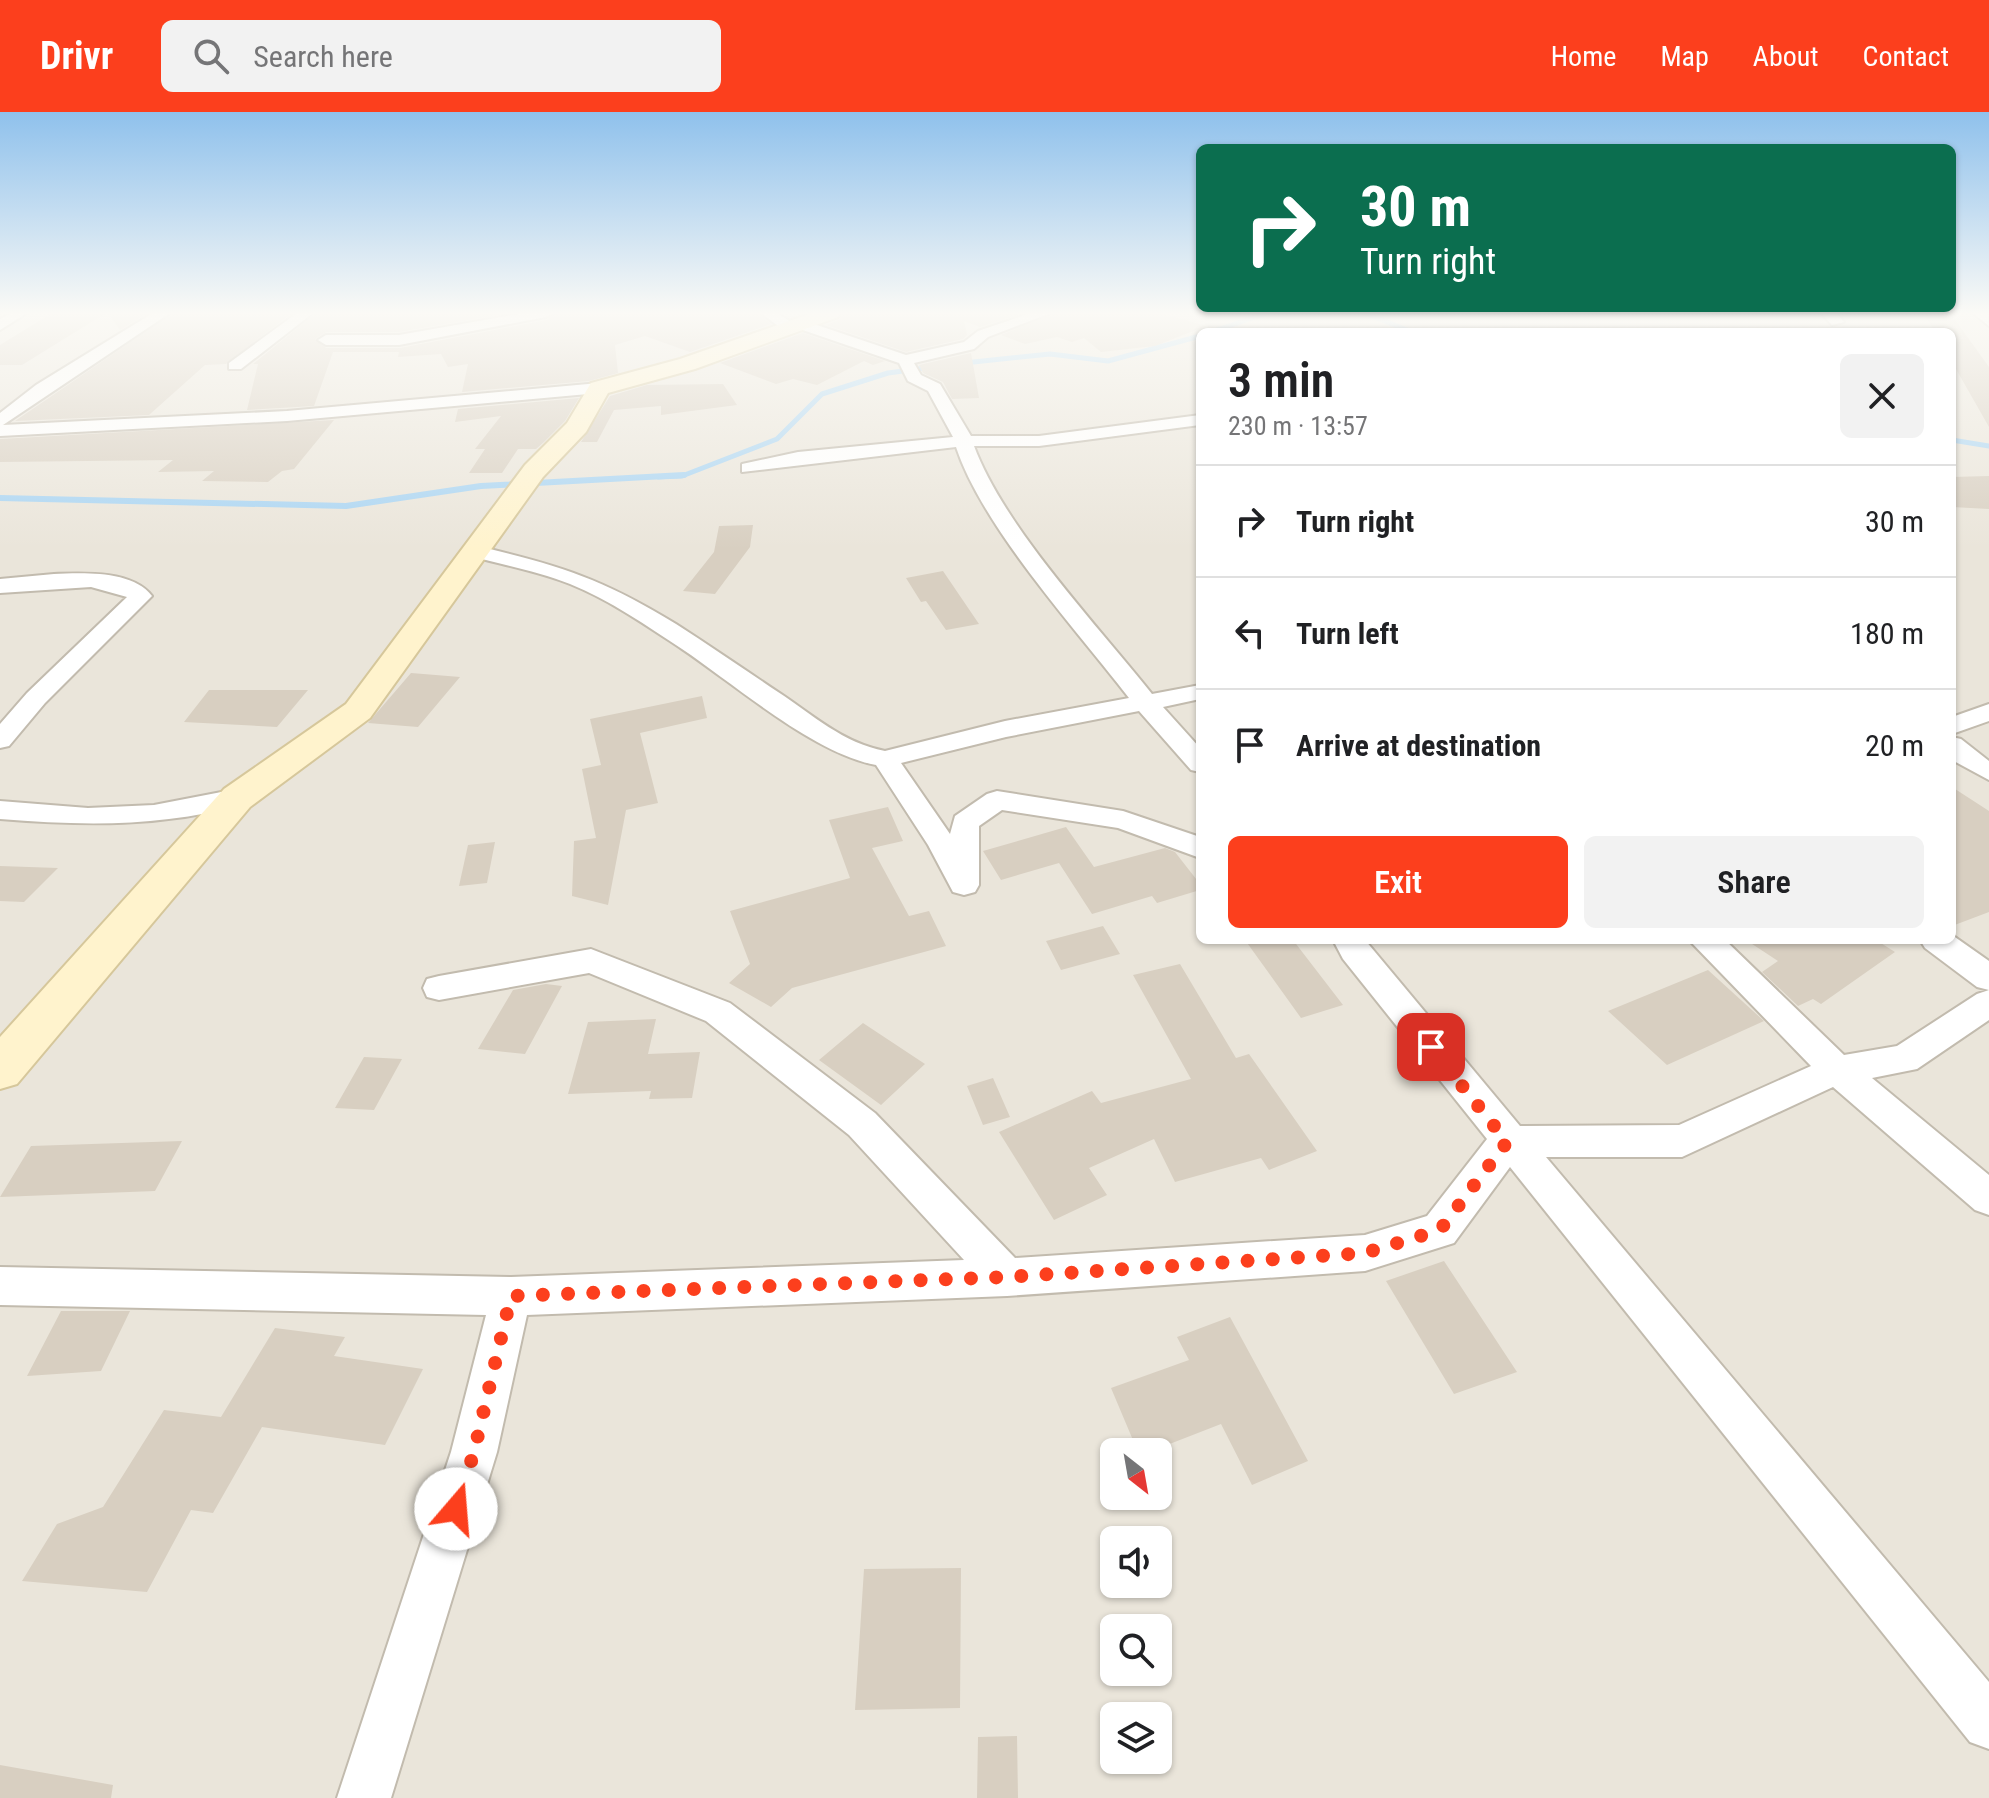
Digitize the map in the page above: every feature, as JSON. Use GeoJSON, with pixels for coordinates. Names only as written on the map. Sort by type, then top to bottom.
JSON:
{"type":"FeatureCollection","features":[{"type":"Feature","properties":{"kind":"street"},"geometry":{"type":"LineString","coordinates":[[0,421],[38,392]]}},
{"type":"Feature","properties":{"kind":"street"},"geometry":{"type":"LineString","coordinates":[[0,431],[287,416],[558,392]]}},
{"type":"Feature","properties":{"kind":"street"},"geometry":{"type":"LineString","coordinates":[[0,1070],[237,798],[358,711],[534,471],[577,427],[597,392]]}},
{"type":"Feature","properties":{"kind":"street"},"geometry":{"type":"LineString","coordinates":[[936,392],[964,441],[976,477],[1030,555],[1146,703],[1196,759]]}},
{"type":"Feature","properties":{"kind":"street"},"geometry":{"type":"LineString","coordinates":[[749,468],[798,458],[964,441],[1039,441],[1196,421]]}},
{"type":"Feature","properties":{"kind":"street"},"geometry":{"type":"LineString","coordinates":[[486,538],[600,589],[773,699],[830,743],[865,756],[885,759],[1005,729],[1196,693]]}},
{"type":"Feature","properties":{"kind":"street"},"geometry":{"type":"LineString","coordinates":[[0,586],[83,580],[128,587],[141,596],[36,698],[0,740]]}},
{"type":"Feature","properties":{"kind":"street"},"geometry":{"type":"LineString","coordinates":[[1956,724],[1989,712]]}},
{"type":"Feature","properties":{"kind":"street"},"geometry":{"type":"LineString","coordinates":[[1956,749],[1966,759],[1989,772]]}},
{"type":"Feature","properties":{"kind":"street"},"geometry":{"type":"LineString","coordinates":[[885,759],[942,843],[964,885],[965,823],[997,800],[1123,820],[1196,847]]}},
{"type":"Feature","properties":{"kind":"street"},"geometry":{"type":"LineString","coordinates":[[0,810],[88,817],[154,814],[237,798]]}},
{"type":"Feature","properties":{"kind":"street"},"geometry":{"type":"LineString","coordinates":[[1351,944],[1507,1142],[1989,1723]]}},
{"type":"Feature","properties":{"kind":"street"},"geometry":{"type":"LineString","coordinates":[[1709,944],[1837,1070],[1989,1198]]}},
{"type":"Feature","properties":{"kind":"street"},"geometry":{"type":"LineString","coordinates":[[1942,944],[1989,978]]}},
{"type":"Feature","properties":{"kind":"street"},"geometry":{"type":"LineString","coordinates":[[439,988],[591,961],[718,1012],[862,1124],[1007,1277]]}},
{"type":"Feature","properties":{"kind":"street"},"geometry":{"type":"LineString","coordinates":[[1507,1142],[1682,1141],[1837,1070],[1905,1059],[1989,1003]]}},
{"type":"Feature","properties":{"kind":"street"},"geometry":{"type":"LineString","coordinates":[[0,1286],[511,1296],[1007,1277],[1365,1253],[1440,1230],[1507,1142]]}},
{"type":"Feature","properties":{"kind":"street"},"geometry":{"type":"LineString","coordinates":[[364,1798],[474,1452],[511,1296]]}},
{"type":"Feature","properties":{"kind":"shaded area"},"geometry":{"type":"Polygon","coordinates":[[[0,392],[1196,392],[1196,944],[1956,944],[1956,392],[1989,392],[1989,1798],[0,1798],[0,392]]]}},
{"type":"Feature","properties":{"kind":"building"},"geometry":{"type":"Polygon","coordinates":[[[58,392],[175,392],[149,415],[15,421],[58,392]]]}},
{"type":"Feature","properties":{"kind":"building"},"geometry":{"type":"Polygon","coordinates":[[[251,392],[319,392],[314,406],[247,410],[251,392]]]}},
{"type":"Feature","properties":{"kind":"building"},"geometry":{"type":"Polygon","coordinates":[[[625,392],[728,392],[737,405],[661,415],[661,406],[614,410],[597,442],[581,442],[610,396],[625,392]]]}},
{"type":"Feature","properties":{"kind":"building"},"geometry":{"type":"Polygon","coordinates":[[[948,392],[978,392],[979,398],[952,399],[948,392]]]}},
{"type":"Feature","properties":{"kind":"building"},"geometry":{"type":"Polygon","coordinates":[[[1969,392],[1989,392],[1989,427],[1969,392]]]}},
{"type":"Feature","properties":{"kind":"building"},"geometry":{"type":"Polygon","coordinates":[[[579,398],[565,421],[544,442],[536,449],[518,449],[502,473],[469,473],[485,449],[475,449],[501,416],[455,422],[458,409],[579,398]]]}},
{"type":"Feature","properties":{"kind":"building"},"geometry":{"type":"Polygon","coordinates":[[[334,420],[294,469],[282,471],[268,482],[202,481],[214,471],[158,472],[173,460],[0,462],[0,439],[334,420]]]}},
{"type":"Feature","properties":{"kind":"building"},"geometry":{"type":"Polygon","coordinates":[[[1989,476],[1989,509],[1956,507],[1956,477],[1989,476]]]}},
{"type":"Feature","properties":{"kind":"building"},"geometry":{"type":"Polygon","coordinates":[[[753,525],[750,547],[715,594],[683,591],[714,552],[719,526],[753,525]]]}},
{"type":"Feature","properties":{"kind":"building"},"geometry":{"type":"Polygon","coordinates":[[[943,571],[979,624],[946,630],[926,601],[921,602],[906,578],[943,571]]]}},
{"type":"Feature","properties":{"kind":"building"},"geometry":{"type":"Polygon","coordinates":[[[411,673],[460,677],[418,727],[368,723],[411,673]]]}},
{"type":"Feature","properties":{"kind":"building"},"geometry":{"type":"Polygon","coordinates":[[[209,690],[308,690],[277,727],[184,722],[209,690]]]}},
{"type":"Feature","properties":{"kind":"building"},"geometry":{"type":"Polygon","coordinates":[[[702,696],[707,718],[640,733],[658,803],[626,810],[608,905],[572,896],[574,841],[596,838],[582,769],[601,765],[590,719],[702,696]]]}},
{"type":"Feature","properties":{"kind":"building"},"geometry":{"type":"Polygon","coordinates":[[[1956,790],[1989,811],[1989,912],[1956,924],[1956,790]]]}},
{"type":"Feature","properties":{"kind":"building"},"geometry":{"type":"Polygon","coordinates":[[[888,807],[903,841],[872,848],[909,916],[929,911],[946,946],[792,988],[771,1007],[729,983],[750,964],[730,911],[850,878],[829,820],[888,807]]]}},
{"type":"Feature","properties":{"kind":"building"},"geometry":{"type":"Polygon","coordinates":[[[1066,827],[1094,867],[1165,848],[1175,852],[1196,879],[1196,891],[1157,903],[1152,896],[1092,914],[1059,863],[1001,880],[983,851],[1066,827]]]}},
{"type":"Feature","properties":{"kind":"building"},"geometry":{"type":"Polygon","coordinates":[[[495,842],[487,883],[459,886],[468,845],[495,842]]]}},
{"type":"Feature","properties":{"kind":"building"},"geometry":{"type":"Polygon","coordinates":[[[0,866],[58,868],[24,902],[0,901],[0,866]]]}},
{"type":"Feature","properties":{"kind":"building"},"geometry":{"type":"Polygon","coordinates":[[[1103,926],[1120,954],[1061,970],[1046,941],[1103,926]]]}},
{"type":"Feature","properties":{"kind":"building"},"geometry":{"type":"Polygon","coordinates":[[[1248,944],[1296,944],[1343,1005],[1301,1018],[1248,944]]]}},
{"type":"Feature","properties":{"kind":"building"},"geometry":{"type":"Polygon","coordinates":[[[1752,944],[1882,944],[1895,952],[1821,1004],[1813,999],[1798,1006],[1762,972],[1778,961],[1752,944]]]}},
{"type":"Feature","properties":{"kind":"building"},"geometry":{"type":"Polygon","coordinates":[[[1180,964],[1236,1058],[1249,1054],[1317,1151],[1269,1170],[1261,1158],[1175,1182],[1154,1139],[1089,1168],[1107,1195],[1054,1220],[999,1132],[1092,1091],[1101,1103],[1191,1079],[1133,975],[1180,964]]]}},
{"type":"Feature","properties":{"kind":"building"},"geometry":{"type":"Polygon","coordinates":[[[1708,970],[1764,1021],[1667,1065],[1608,1011],[1708,970]]]}},
{"type":"Feature","properties":{"kind":"building"},"geometry":{"type":"Polygon","coordinates":[[[546,984],[562,986],[525,1054],[478,1049],[513,990],[546,984]]]}},
{"type":"Feature","properties":{"kind":"building"},"geometry":{"type":"Polygon","coordinates":[[[656,1019],[648,1054],[700,1052],[692,1098],[649,1099],[651,1091],[568,1094],[588,1022],[656,1019]]]}},
{"type":"Feature","properties":{"kind":"building"},"geometry":{"type":"Polygon","coordinates":[[[863,1023],[925,1064],[881,1105],[819,1060],[863,1023]]]}},
{"type":"Feature","properties":{"kind":"building"},"geometry":{"type":"Polygon","coordinates":[[[364,1057],[402,1059],[374,1110],[335,1108],[364,1057]]]}},
{"type":"Feature","properties":{"kind":"building"},"geometry":{"type":"Polygon","coordinates":[[[993,1078],[1010,1117],[983,1125],[967,1086],[993,1078]]]}},
{"type":"Feature","properties":{"kind":"building"},"geometry":{"type":"Polygon","coordinates":[[[182,1141],[155,1191],[0,1197],[31,1146],[182,1141]]]}},
{"type":"Feature","properties":{"kind":"building"},"geometry":{"type":"Polygon","coordinates":[[[1444,1261],[1517,1372],[1454,1394],[1386,1281],[1444,1261]]]}},
{"type":"Feature","properties":{"kind":"building"},"geometry":{"type":"Polygon","coordinates":[[[61,1311],[130,1311],[101,1371],[27,1376],[61,1311]]]}},
{"type":"Feature","properties":{"kind":"building"},"geometry":{"type":"Polygon","coordinates":[[[1230,1317],[1308,1461],[1252,1485],[1221,1424],[1172,1443],[1172,1438],[1132,1438],[1111,1388],[1189,1360],[1177,1337],[1230,1317]]]}},
{"type":"Feature","properties":{"kind":"building"},"geometry":{"type":"Polygon","coordinates":[[[275,1328],[345,1337],[334,1356],[423,1369],[385,1445],[262,1427],[213,1513],[191,1510],[147,1592],[22,1581],[57,1524],[103,1507],[164,1410],[221,1417],[275,1328]]]}},
{"type":"Feature","properties":{"kind":"building"},"geometry":{"type":"Polygon","coordinates":[[[961,1568],[960,1708],[855,1710],[864,1569],[961,1568]]]}},
{"type":"Feature","properties":{"kind":"building"},"geometry":{"type":"Polygon","coordinates":[[[1017,1736],[1018,1798],[977,1798],[978,1737],[1017,1736]]]}},
{"type":"Feature","properties":{"kind":"building"},"geometry":{"type":"Polygon","coordinates":[[[0,1765],[113,1785],[111,1798],[0,1798],[0,1765]]]}},
{"type":"Feature","properties":{"kind":"waterway"},"geometry":{"type":"LineString","coordinates":[[658,477],[682,476],[777,439],[822,394],[829,392]]}},
{"type":"Feature","properties":{"kind":"waterway"},"geometry":{"type":"LineString","coordinates":[[1956,441],[1989,446]]}},
{"type":"Feature","properties":{"kind":"waterway"},"geometry":{"type":"LineString","coordinates":[[0,498],[346,506],[481,486],[684,475]]}},
{"type":"Feature","properties":{"kind":"route"},"geometry":{"type":"LineString","coordinates":[[456,1509],[474,1452],[511,1296],[1007,1277],[1365,1253],[1440,1230],[1507,1142],[1431,1047]]}}]}
